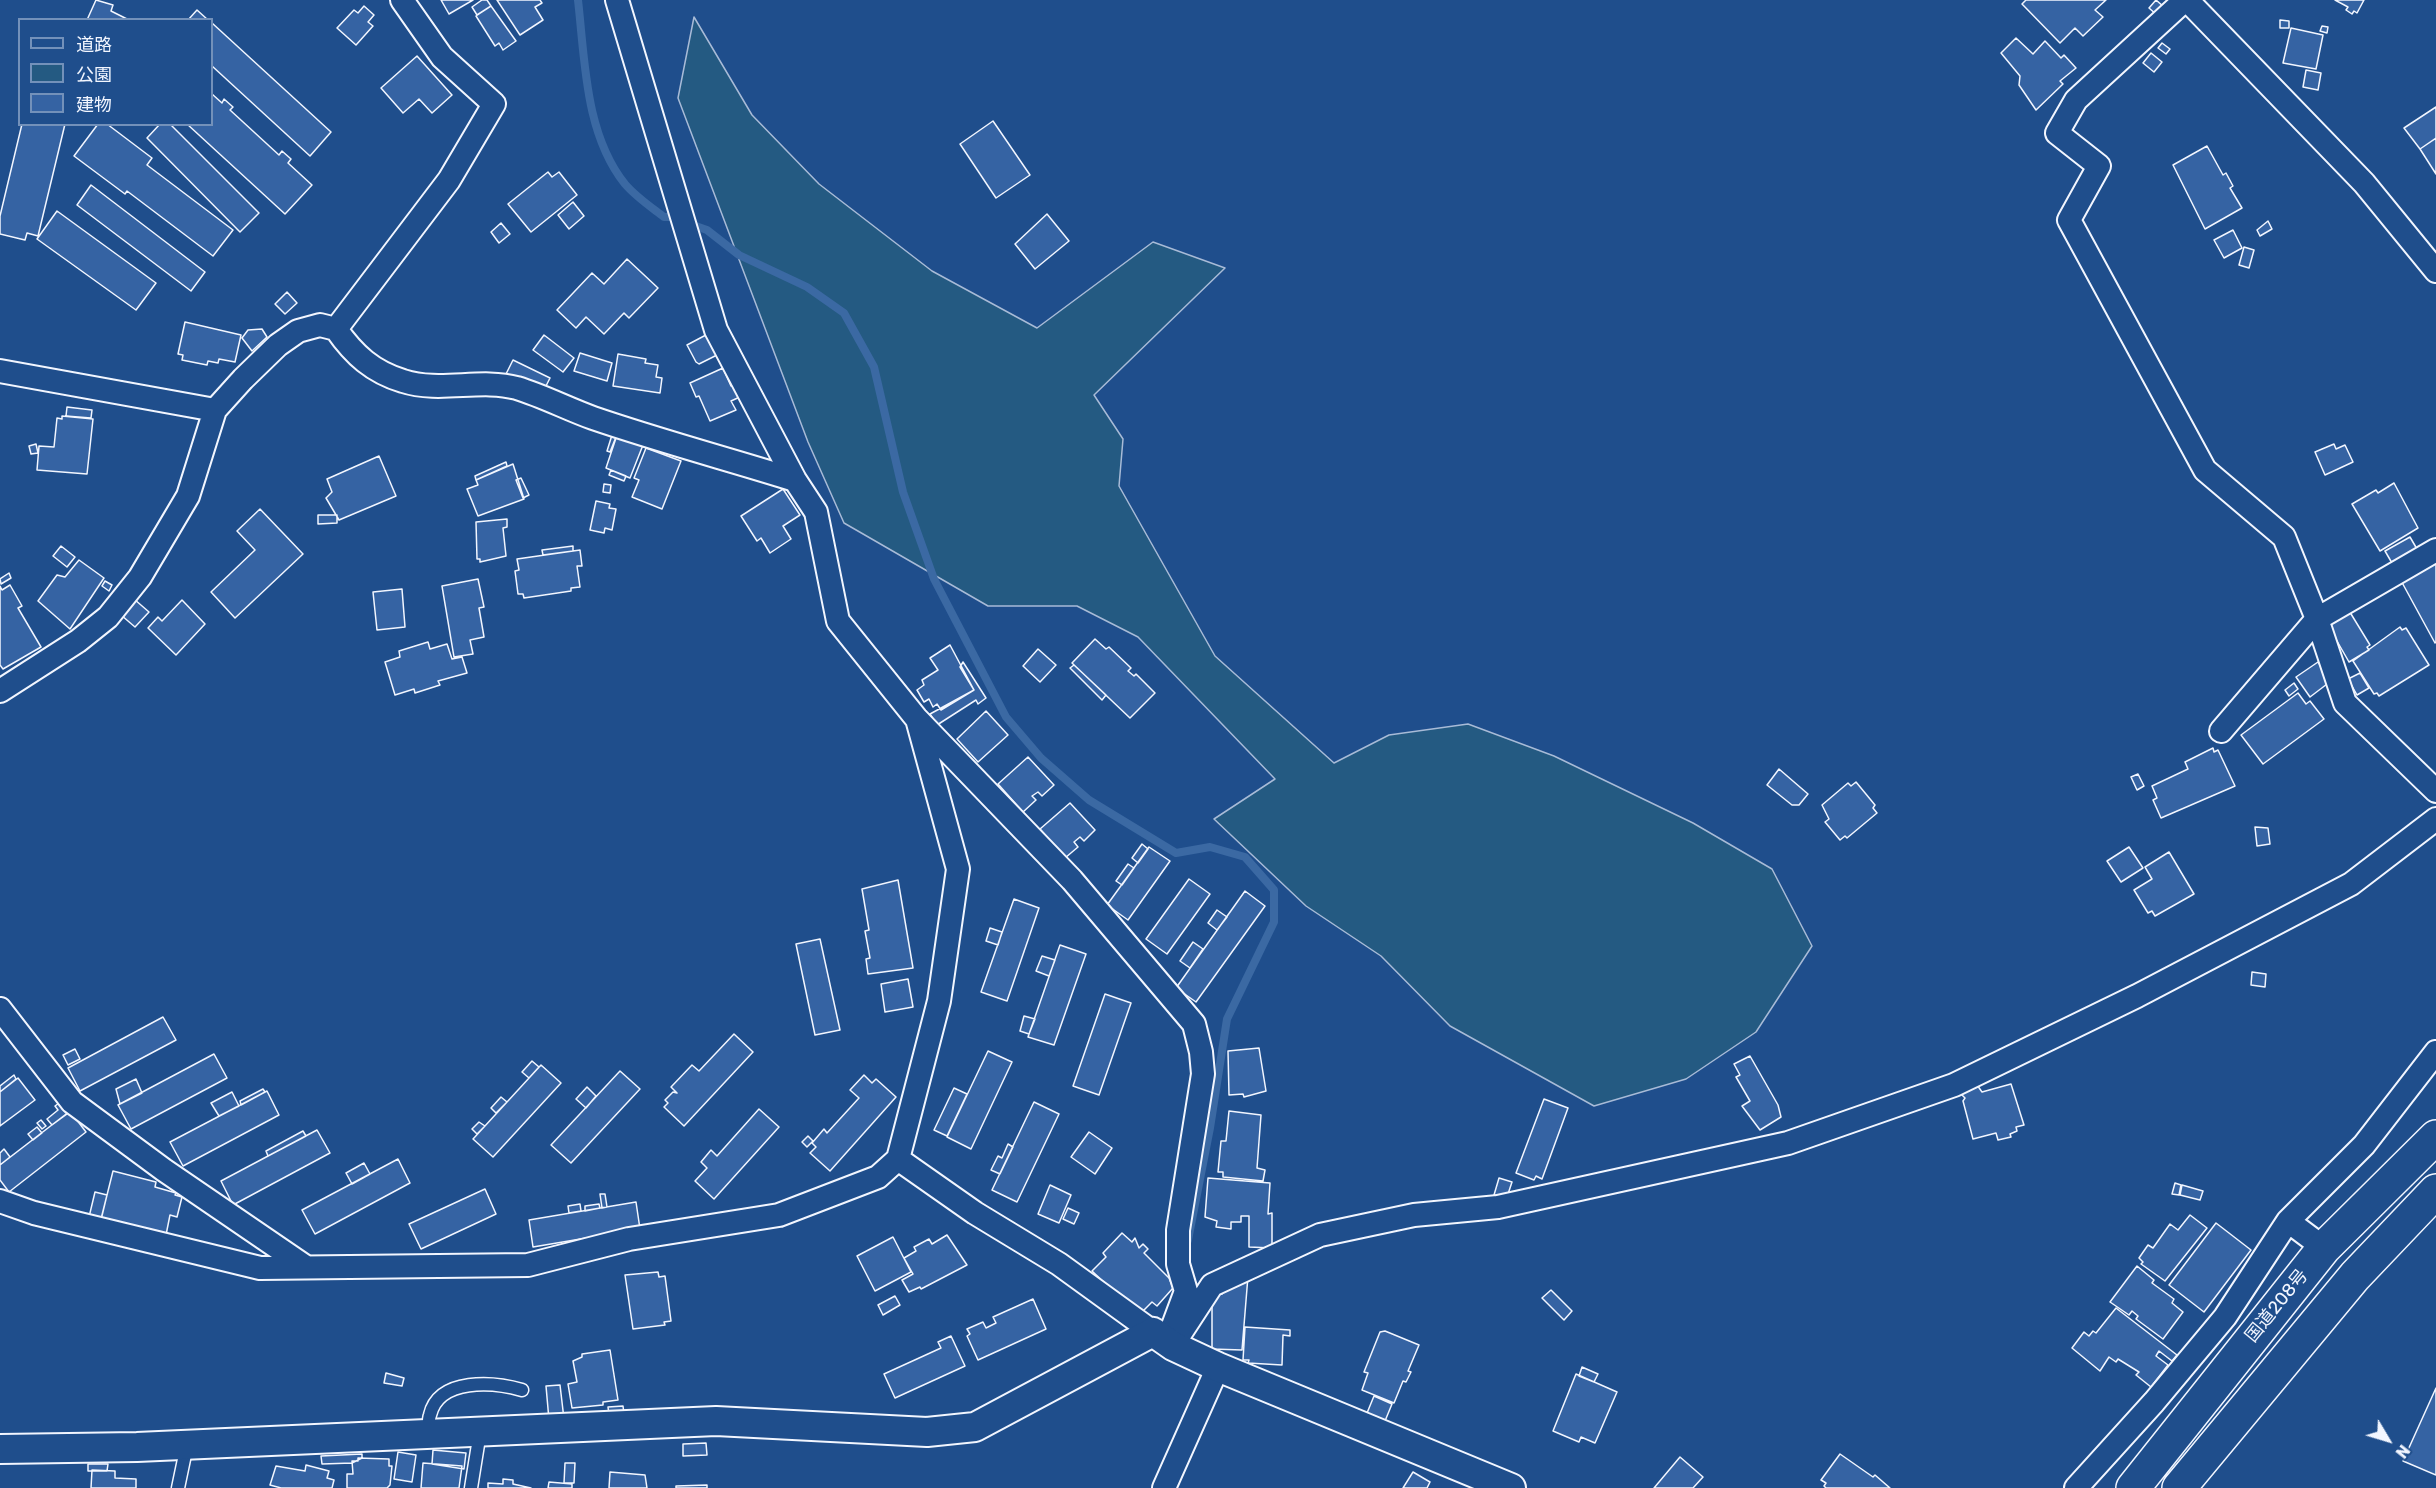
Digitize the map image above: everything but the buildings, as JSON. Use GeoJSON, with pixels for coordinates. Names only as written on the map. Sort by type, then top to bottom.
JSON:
{"type":"FeatureCollection","features":[{"type":"Feature","properties":{"kind":"highway","name":"国道208号"},"geometry":{"type":"LineString","coordinates":[[2133,1488],[2324,1248],[2436,1137]]}},
{"type":"Feature","properties":{"kind":"highway"},"geometry":{"type":"LineString","coordinates":[[2179,1488],[2355,1276],[2431,1202]]}},
{"type":"Feature","properties":{"kind":"street"},"geometry":{"type":"LineString","coordinates":[[336,329],[449,180],[494,104],[442,57],[402,0]]}},
{"type":"Feature","properties":{"kind":"street"},"geometry":{"type":"LineString","coordinates":[[617,0],[716,330],[795,480],[816,512],[838,621],[916,718],[1072,880],[1194,1024],[1203,1074],[1178,1230],[1178,1264],[1186,1291],[1166,1341]]}},
{"type":"Feature","properties":{"kind":"street"},"geometry":{"type":"LineString","coordinates":[[2436,271],[2364,183],[2186,0],[2076,100],[2057,133],[2099,166],[2069,220],[2205,470],[2284,537],[2317,618],[2345,703],[2436,792]]}},
{"type":"Feature","properties":{"kind":"street"},"geometry":{"type":"LineString","coordinates":[[0,691],[78,641],[108,617],[140,577],[188,496],[215,410],[257,365],[288,338],[298,331],[320,325],[336,329],[351,350],[374,369],[404,382],[442,387],[482,385],[515,387],[593,418],[795,480]]}},
{"type":"Feature","properties":{"kind":"street"},"geometry":{"type":"LineString","coordinates":[[0,371],[215,410]]}},
{"type":"Feature","properties":{"kind":"street"},"geometry":{"type":"LineString","coordinates":[[2221,731],[2317,618],[2436,550]]}},
{"type":"Feature","properties":{"kind":"street"},"geometry":{"type":"LineString","coordinates":[[0,1201],[34,1213],[260,1268],[528,1265],[629,1239],[779,1215],[878,1177],[898,1159],[939,1001],[958,869],[916,718]]}},
{"type":"Feature","properties":{"kind":"street"},"geometry":{"type":"LineString","coordinates":[[1166,1341],[1212,1285],[1320,1235],[1414,1215],[1498,1207],[1788,1143],[1954,1085],[2137,996],[2351,884],[2436,819]]}},
{"type":"Feature","properties":{"kind":"street"},"geometry":{"type":"LineString","coordinates":[[0,1009],[72,1102],[164,1170],[306,1267]]}},
{"type":"Feature","properties":{"kind":"street"},"geometry":{"type":"LineString","coordinates":[[2076,1488],[2154,1402],[2225,1317],[2288,1221],[2364,1145],[2436,1052]]}},
{"type":"Feature","properties":{"kind":"street"},"geometry":{"type":"LineString","coordinates":[[898,1159],[975,1213],[1059,1264],[1166,1341]]}},
{"type":"Feature","properties":{"kind":"street"},"geometry":{"type":"LineString","coordinates":[[2288,1221],[2324,1248]]}},
{"type":"Feature","properties":{"kind":"street"},"geometry":{"type":"LineString","coordinates":[[0,1449],[187,1445],[716,1421],[927,1432],[975,1427],[1153,1332],[1218,1367],[1511,1488]]}},
{"type":"Feature","properties":{"kind":"street"},"geometry":{"type":"LineString","coordinates":[[1164,1488],[1218,1367]]}},
{"type":"Feature","properties":{"kind":"lane"},"geometry":{"type":"LineString","coordinates":[[429,1434],[430,1413],[445,1393],[460,1387],[480,1385],[507,1386],[522,1390]]}},
{"type":"Feature","properties":{"kind":"lane"},"geometry":{"type":"LineString","coordinates":[[471,1488],[480,1431]]}},
{"type":"Feature","properties":{"kind":"lane"},"geometry":{"type":"LineString","coordinates":[[178,1488],[187,1445]]}},
{"type":"Feature","properties":{"kind":"green space"},"geometry":{"type":"Polygon","coordinates":[[[694,17],[752,115],[819,184],[932,271],[1037,328],[1153,242],[1225,268],[1094,395],[1123,439],[1119,486],[1215,656],[1334,763],[1389,735],[1468,724],[1554,756],[1693,823],[1772,869],[1812,946],[1756,1032],[1686,1079],[1594,1106],[1450,1026],[1381,956],[1306,906],[1214,819],[1275,779],[1138,637],[1077,606],[988,606],[844,523],[808,442],[678,98],[694,17]]]}},
{"type":"Feature","properties":{"kind":"waterway"},"geometry":{"type":"LineString","coordinates":[[578,0],[585,72],[594,120],[612,164],[625,184],[664,217],[707,230],[739,255],[807,287],[844,313],[874,367],[903,492],[934,579],[1006,717],[1041,758],[1089,800],[1176,853],[1210,847],[1245,857],[1274,890],[1274,922],[1227,1019],[1210,1128],[1188,1240]]}}]}
